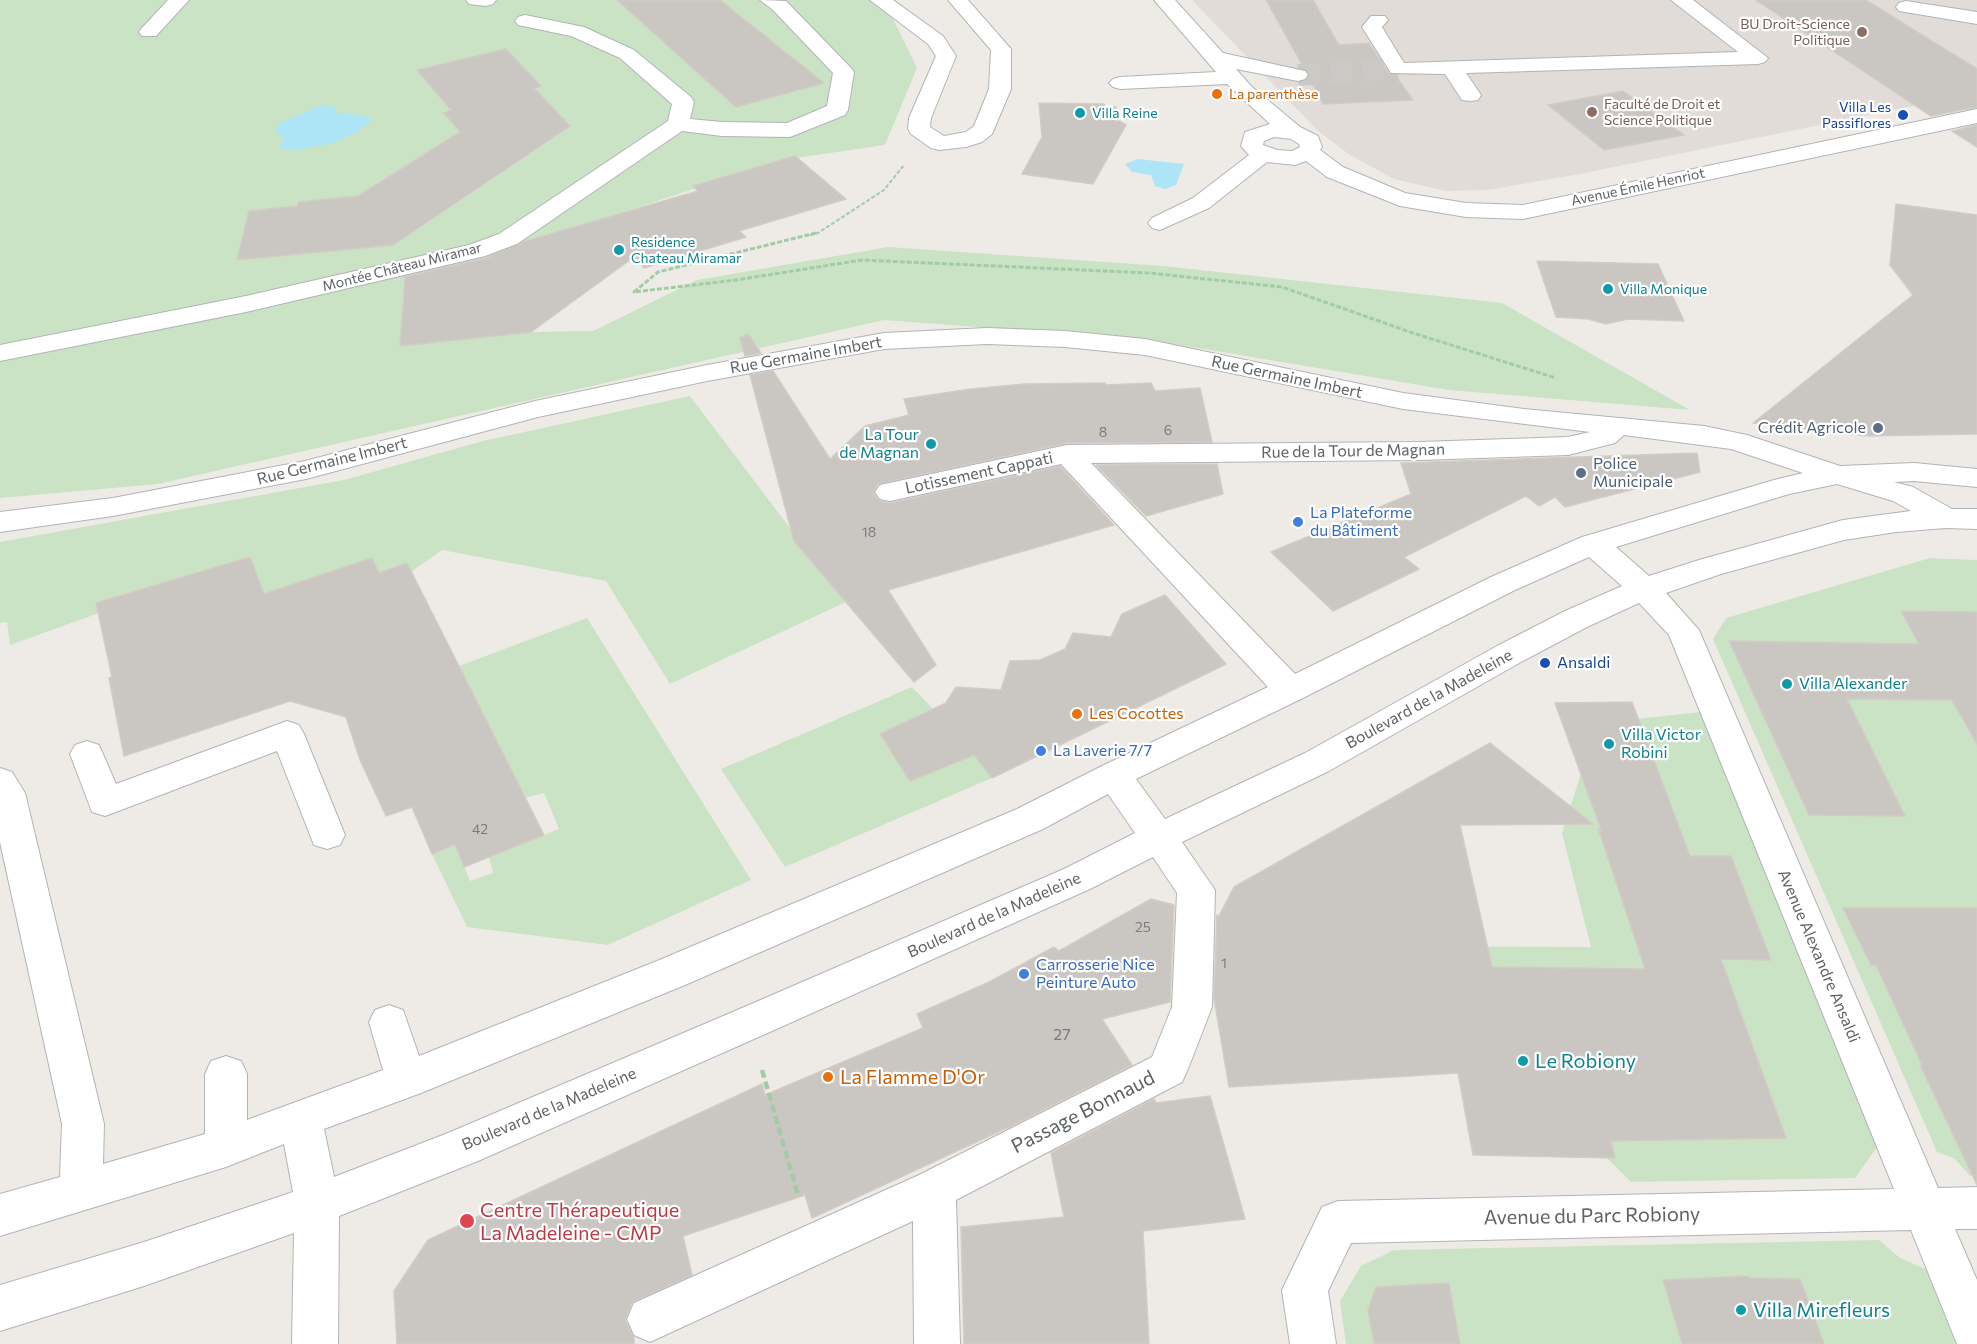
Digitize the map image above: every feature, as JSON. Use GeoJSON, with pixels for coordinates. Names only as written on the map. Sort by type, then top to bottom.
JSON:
{"type":"FeatureCollection","features":[{"type":"Feature","properties":{"kind":"street"},"geometry":{"type":"LineString","coordinates":[[149,32],[179,0]]}},
{"type":"Feature","properties":{"kind":"street"},"geometry":{"type":"LineString","coordinates":[[476,0],[486,0]]}},
{"type":"Feature","properties":{"kind":"street"},"geometry":{"type":"LineString","coordinates":[[525,21],[577,31],[627,54],[683,102],[678,124],[722,129],[790,130],[837,110],[844,72],[779,5],[770,0]]}},
{"type":"Feature","properties":{"kind":"street"},"geometry":{"type":"LineString","coordinates":[[880,0],[936,40],[946,56],[920,118],[919,129],[939,143],[958,142],[974,137],[984,129],[1000,89],[1002,49],[958,0]]}},
{"type":"Feature","properties":{"kind":"street"},"geometry":{"type":"LineString","coordinates":[[1164,0],[1256,102],[1292,131]]}},
{"type":"Feature","properties":{"kind":"street"},"geometry":{"type":"LineString","coordinates":[[1378,20],[1371,27],[1398,69],[1758,58],[1681,0]]}},
{"type":"Feature","properties":{"kind":"street"},"geometry":{"type":"LineString","coordinates":[[1906,7],[1977,18]]}},
{"type":"Feature","properties":{"kind":"street"},"geometry":{"type":"LineString","coordinates":[[1215,58],[1298,75],[1256,102]]}},
{"type":"Feature","properties":{"kind":"street"},"geometry":{"type":"LineString","coordinates":[[1451,67],[1470,95]]}},
{"type":"Feature","properties":{"kind":"street"},"geometry":{"type":"LineString","coordinates":[[1120,83],[1232,77]]}},
{"type":"Feature","properties":{"kind":"street"},"geometry":{"type":"LineString","coordinates":[[1256,102],[1261,144]]}},
{"type":"Feature","properties":{"kind":"street","name":"Avenue Émile Henriot"},"geometry":{"type":"LineString","coordinates":[[1292,131],[1310,141],[1311,147],[1308,152],[1335,172],[1400,199],[1467,210],[1523,212],[1977,116]]}},
{"type":"Feature","properties":{"kind":"street","name":"Montée Château Miramar"},"geometry":{"type":"LineString","coordinates":[[0,353],[246,304],[476,251],[508,239],[678,124]]}},
{"type":"Feature","properties":{"kind":"street"},"geometry":{"type":"LineString","coordinates":[[1160,223],[1201,203],[1261,144],[1272,130],[1292,131]]}},
{"type":"Feature","properties":{"kind":"street"},"geometry":{"type":"LineString","coordinates":[[1261,144],[1284,158],[1294,158],[1308,152]]}},
{"type":"Feature","properties":{"kind":"street","name":"Rue Germaine Imbert"},"geometry":{"type":"LineString","coordinates":[[0,522],[113,507],[306,470],[535,409],[707,373],[884,341],[987,336],[1065,339],[1145,347],[1403,401],[1620,428]]}},
{"type":"Feature","properties":{"kind":"street","name":"Rue de la Tour de Magnan"},"geometry":{"type":"LineString","coordinates":[[1067,454],[1420,451],[1568,446],[1605,437],[1620,428],[1704,435],[1737,441],[1903,494],[1961,518]]}},
{"type":"Feature","properties":{"kind":"street"},"geometry":{"type":"LineString","coordinates":[[1067,454],[1291,690]]}},
{"type":"Feature","properties":{"kind":"street","name":"Lotissement Cappati"},"geometry":{"type":"LineString","coordinates":[[890,492],[1067,454]]}},
{"type":"Feature","properties":{"kind":"street"},"geometry":{"type":"LineString","coordinates":[[0,1215],[226,1147],[406,1080],[671,973],[1030,819],[1114,775],[1291,690],[1502,584],[1593,544],[1784,486],[1838,475],[1914,472],[1977,478]]}},
{"type":"Feature","properties":{"kind":"street","name":"Boulevard de la Madeleine"},"geometry":{"type":"LineString","coordinates":[[0,1308],[144,1264],[317,1203],[463,1147],[749,1023],[1077,879],[1317,762],[1509,654],[1644,589],[1710,567],[1843,530],[1896,522],[1961,518]]}},
{"type":"Feature","properties":{"kind":"street","name":"Avenue Alexandre Ansaldi"},"geometry":{"type":"LineString","coordinates":[[1593,544],[1644,589],[1683,630],[1977,1335]]}},
{"type":"Feature","properties":{"kind":"street"},"geometry":{"type":"LineString","coordinates":[[87,754],[105,802],[287,734],[327,835]]}},
{"type":"Feature","properties":{"kind":"street","name":"Passage Bonnaud"},"geometry":{"type":"LineString","coordinates":[[650,1319],[934,1190],[1167,1069],[1192,1007],[1196,890],[1114,775]]}},
{"type":"Feature","properties":{"kind":"street"},"geometry":{"type":"LineString","coordinates":[[0,781],[7,793],[83,1124],[81,1192]]}},
{"type":"Feature","properties":{"kind":"street"},"geometry":{"type":"LineString","coordinates":[[389,1022],[406,1080]]}},
{"type":"Feature","properties":{"kind":"street"},"geometry":{"type":"LineString","coordinates":[[226,1074],[226,1147]]}},
{"type":"Feature","properties":{"kind":"street"},"geometry":{"type":"LineString","coordinates":[[301,1119],[317,1203],[315,1344]]}},
{"type":"Feature","properties":{"kind":"street"},"geometry":{"type":"LineString","coordinates":[[934,1190],[937,1344]]}},
{"type":"Feature","properties":{"kind":"street","name":"Avenue du Parc Robiony"},"geometry":{"type":"LineString","coordinates":[[1313,1344],[1305,1290],[1338,1222],[1977,1208]]}},
{"type":"Feature","properties":{"kind":"path"},"geometry":{"type":"LineString","coordinates":[[927,136],[884,190],[818,234],[658,272],[634,292],[736,280],[862,260],[1149,273],[1282,287],[1413,333],[1564,381]]}},
{"type":"Feature","properties":{"kind":"path"},"geometry":{"type":"LineString","coordinates":[[749,1023],[812,1245]]}},
{"type":"Feature","properties":{"kind":"shaded area","name":"Faculté de Droit et Science Politique"},"geometry":{"type":"Polygon","coordinates":[[[1192,0],[1977,0],[1977,93],[1575,175],[1487,190],[1445,191],[1394,179],[1350,155],[1318,131],[1192,0]]]}},
{"type":"Feature","properties":{"kind":"green space"},"geometry":{"type":"Polygon","coordinates":[[[0,0],[884,0],[917,68],[885,145],[782,160],[405,284],[400,346],[531,332],[593,331],[697,280],[888,247],[1164,266],[1502,303],[1690,410],[1449,390],[1150,340],[884,320],[158,484],[0,498],[0,0]]]}},
{"type":"Feature","properties":{"kind":"green space"},"geometry":{"type":"Polygon","coordinates":[[[690,396],[846,602],[670,684],[606,581],[442,550],[357,610],[234,641],[219,570],[10,645],[7,622],[0,623],[0,542],[344,480],[483,441],[690,396]]]}},
{"type":"Feature","properties":{"kind":"green space"},"geometry":{"type":"Polygon","coordinates":[[[1930,558],[1977,560],[1977,1176],[1970,1176],[1954,1158],[1937,1152],[1713,639],[1726,618],[1930,558]]]}},
{"type":"Feature","properties":{"kind":"green space"},"geometry":{"type":"Polygon","coordinates":[[[587,618],[751,880],[608,945],[467,927],[432,854],[455,844],[470,881],[493,873],[489,857],[559,829],[544,793],[525,798],[459,666],[587,618]]]}},
{"type":"Feature","properties":{"kind":"green space"},"geometry":{"type":"Polygon","coordinates":[[[912,687],[933,709],[879,734],[910,781],[974,755],[992,778],[785,867],[721,769],[912,687]]]}},
{"type":"Feature","properties":{"kind":"green space"},"geometry":{"type":"Polygon","coordinates":[[[1701,712],[1877,1147],[1855,1178],[1631,1182],[1393,946],[1591,947],[1562,833],[1597,723],[1701,712]]]}},
{"type":"Feature","properties":{"kind":"green space"},"geometry":{"type":"Polygon","coordinates":[[[1879,1240],[1900,1258],[1926,1269],[1956,1344],[1346,1344],[1340,1301],[1361,1266],[1394,1250],[1879,1240]]]}},
{"type":"Feature","properties":{"kind":"water"},"geometry":{"type":"Polygon","coordinates":[[[319,106],[333,106],[337,113],[361,115],[373,120],[357,132],[334,143],[302,149],[282,149],[279,145],[284,139],[275,130],[278,124],[319,106]]]}},
{"type":"Feature","properties":{"kind":"water"},"geometry":{"type":"Polygon","coordinates":[[[1138,159],[1184,164],[1176,185],[1165,189],[1155,186],[1151,175],[1132,172],[1125,164],[1138,159]]]}},
{"type":"Feature","properties":{"kind":"building"},"geometry":{"type":"Polygon","coordinates":[[[617,0],[720,0],[824,83],[736,107],[617,0]]]}},
{"type":"Feature","properties":{"kind":"building"},"geometry":{"type":"Polygon","coordinates":[[[1266,0],[1313,0],[1339,45],[1369,43],[1389,74],[1395,75],[1413,100],[1323,104],[1309,78],[1310,74],[1304,68],[1266,0]]]}},
{"type":"Feature","properties":{"kind":"building","name":"BU Droit-Science Politique"},"geometry":{"type":"Polygon","coordinates":[[[1756,0],[1866,0],[1977,69],[1977,107],[1931,116],[1756,0]]]}},
{"type":"Feature","properties":{"kind":"building"},"geometry":{"type":"Polygon","coordinates":[[[506,49],[541,86],[534,88],[570,126],[393,245],[237,260],[249,211],[297,206],[299,202],[358,196],[460,132],[444,113],[451,110],[417,70],[506,49]]]}},
{"type":"Feature","properties":{"kind":"building"},"geometry":{"type":"Polygon","coordinates":[[[1623,91],[1684,135],[1604,150],[1548,105],[1623,91]]]}},
{"type":"Feature","properties":{"kind":"building"},"geometry":{"type":"Polygon","coordinates":[[[1039,103],[1104,104],[1105,107],[1116,107],[1116,119],[1126,125],[1093,184],[1022,174],[1042,137],[1039,103]]]}},
{"type":"Feature","properties":{"kind":"building"},"geometry":{"type":"Polygon","coordinates":[[[1977,125],[1977,147],[1952,131],[1977,125]]]}},
{"type":"Feature","properties":{"kind":"building","name":"Residence Chateau Miramar"},"geometry":{"type":"Polygon","coordinates":[[[795,156],[846,199],[739,231],[746,237],[644,268],[634,257],[531,332],[400,346],[405,277],[486,258],[526,241],[698,191],[693,186],[795,156]]]}},
{"type":"Feature","properties":{"kind":"building"},"geometry":{"type":"Polygon","coordinates":[[[1896,204],[1977,215],[1977,434],[1867,436],[1753,423],[1913,295],[1890,265],[1896,204]]]}},
{"type":"Feature","properties":{"kind":"building","name":"Villa Monique"},"geometry":{"type":"Polygon","coordinates":[[[1537,261],[1658,264],[1684,321],[1628,319],[1606,324],[1588,319],[1556,317],[1537,261]]]}},
{"type":"Feature","properties":{"kind":"building"},"geometry":{"type":"Polygon","coordinates":[[[748,334],[761,353],[745,356],[740,338],[748,334]]]}},
{"type":"Feature","properties":{"kind":"building"},"geometry":{"type":"Polygon","coordinates":[[[773,371],[830,459],[865,426],[909,415],[904,399],[1024,384],[1151,383],[1155,391],[1200,388],[1212,442],[1067,443],[878,484],[873,493],[880,501],[890,503],[1060,466],[1114,525],[888,590],[936,665],[914,682],[794,541],[750,375],[773,371]]]}},
{"type":"Feature","properties":{"kind":"building"},"geometry":{"type":"Polygon","coordinates":[[[1697,453],[1700,472],[1565,507],[1555,497],[1539,506],[1526,496],[1404,557],[1419,569],[1333,611],[1271,552],[1411,494],[1401,463],[1697,453]]]}},
{"type":"Feature","properties":{"kind":"building"},"geometry":{"type":"Polygon","coordinates":[[[1217,464],[1223,494],[1146,516],[1096,465],[1217,464]]]}},
{"type":"Feature","properties":{"kind":"building"},"geometry":{"type":"Polygon","coordinates":[[[250,557],[264,594],[372,558],[379,573],[407,563],[544,835],[464,867],[455,844],[432,854],[412,807],[386,816],[360,760],[346,717],[290,701],[124,756],[109,678],[112,677],[96,603],[250,557]]]}},
{"type":"Feature","properties":{"kind":"building"},"geometry":{"type":"Polygon","coordinates":[[[1165,595],[1226,664],[992,778],[974,755],[910,781],[880,734],[946,703],[956,687],[1001,690],[1010,661],[1040,660],[1065,649],[1073,633],[1111,637],[1122,614],[1165,595]]]}},
{"type":"Feature","properties":{"kind":"building"},"geometry":{"type":"Polygon","coordinates":[[[1901,611],[1977,612],[1977,744],[1952,700],[1847,699],[1905,816],[1809,815],[1729,641],[1919,644],[1901,611]]]}},
{"type":"Feature","properties":{"kind":"building"},"geometry":{"type":"Polygon","coordinates":[[[1632,702],[1690,856],[1731,856],[1771,960],[1721,959],[1786,1138],[1611,1141],[1615,1158],[1473,1155],[1458,1073],[1229,1087],[1214,998],[1217,915],[1219,916],[1234,887],[1490,743],[1593,824],[1460,825],[1492,967],[1645,969],[1598,828],[1602,832],[1555,703],[1632,702]]]}},
{"type":"Feature","properties":{"kind":"building"},"geometry":{"type":"Polygon","coordinates":[[[1151,899],[1174,905],[1170,1002],[1102,1019],[1132,1065],[1011,1126],[812,1218],[805,1195],[683,1236],[692,1275],[632,1302],[625,1320],[634,1338],[634,1344],[397,1344],[394,1291],[428,1240],[762,1084],[765,1095],[923,1028],[917,1014],[989,982],[1054,947],[1059,951],[1151,899]]]}},
{"type":"Feature","properties":{"kind":"building"},"geometry":{"type":"Polygon","coordinates":[[[1843,908],[1977,908],[1977,1185],[1876,965],[1871,965],[1843,908]]]}},
{"type":"Feature","properties":{"kind":"building"},"geometry":{"type":"Polygon","coordinates":[[[1210,1096],[1245,1219],[1143,1231],[1149,1344],[964,1344],[961,1227],[1064,1217],[1051,1153],[1154,1099],[1156,1103],[1210,1096]]]}},
{"type":"Feature","properties":{"kind":"building","name":"Villa Mirefleurs"},"geometry":{"type":"Polygon","coordinates":[[[1749,1276],[1750,1278],[1800,1279],[1824,1344],[1682,1344],[1663,1280],[1749,1276]]]}},
{"type":"Feature","properties":{"kind":"building"},"geometry":{"type":"Polygon","coordinates":[[[1449,1283],[1460,1344],[1374,1344],[1368,1310],[1376,1287],[1449,1283]]]}},
{"type":"Feature","properties":{"kind":"tunnel"},"geometry":{"type":"LineString","coordinates":[[1298,75],[1398,69]]}},
{"type":"Feature","properties":{"kind":"place","name":"BU Droit-Science Politique"},"geometry":{"type":"Point","coordinates":[1862,32]}},
{"type":"Feature","properties":{"kind":"place","name":"La parenthèse"},"geometry":{"type":"Point","coordinates":[1217,94]}},
{"type":"Feature","properties":{"kind":"place","name":"Faculté de Droit et Science Politique"},"geometry":{"type":"Point","coordinates":[1592,112]}},
{"type":"Feature","properties":{"kind":"place","name":"Villa Reine"},"geometry":{"type":"Point","coordinates":[1080,113]}},
{"type":"Feature","properties":{"kind":"place","name":"Villa Les Passiflores"},"geometry":{"type":"Point","coordinates":[1903,115]}},
{"type":"Feature","properties":{"kind":"place","name":"Residence Chateau Miramar"},"geometry":{"type":"Point","coordinates":[619,250]}},
{"type":"Feature","properties":{"kind":"place","name":"Villa Monique"},"geometry":{"type":"Point","coordinates":[1608,289]}},
{"type":"Feature","properties":{"kind":"place","name":"Crédit Agricole"},"geometry":{"type":"Point","coordinates":[1878,428]}},
{"type":"Feature","properties":{"kind":"place","name":"La Tour de Magnan"},"geometry":{"type":"Point","coordinates":[931,444]}},
{"type":"Feature","properties":{"kind":"place","name":"Police Municipale"},"geometry":{"type":"Point","coordinates":[1581,473]}},
{"type":"Feature","properties":{"kind":"place","name":"La Plateforme du Bâtiment"},"geometry":{"type":"Point","coordinates":[1298,522]}},
{"type":"Feature","properties":{"kind":"place","name":"Ansaldi"},"geometry":{"type":"Point","coordinates":[1545,663]}},
{"type":"Feature","properties":{"kind":"place","name":"Villa Alexander"},"geometry":{"type":"Point","coordinates":[1787,684]}},
{"type":"Feature","properties":{"kind":"place","name":"Les Cocottes"},"geometry":{"type":"Point","coordinates":[1077,714]}},
{"type":"Feature","properties":{"kind":"place","name":"Villa Victor Robini"},"geometry":{"type":"Point","coordinates":[1609,744]}},
{"type":"Feature","properties":{"kind":"place","name":"La Laverie 7/7"},"geometry":{"type":"Point","coordinates":[1041,751]}},
{"type":"Feature","properties":{"kind":"place","name":"Carrosserie Nice Peinture Auto"},"geometry":{"type":"Point","coordinates":[1024,974]}},
{"type":"Feature","properties":{"kind":"place","name":"Le Robiony"},"geometry":{"type":"Point","coordinates":[1523,1061]}},
{"type":"Feature","properties":{"kind":"place","name":"La Flamme D'Or"},"geometry":{"type":"Point","coordinates":[828,1077]}},
{"type":"Feature","properties":{"kind":"place","name":"Centre Thérapeutique La Madeleine - CMP"},"geometry":{"type":"Point","coordinates":[467,1221]}},
{"type":"Feature","properties":{"kind":"place","name":"Villa Mirefleurs"},"geometry":{"type":"Point","coordinates":[1741,1310]}}]}
